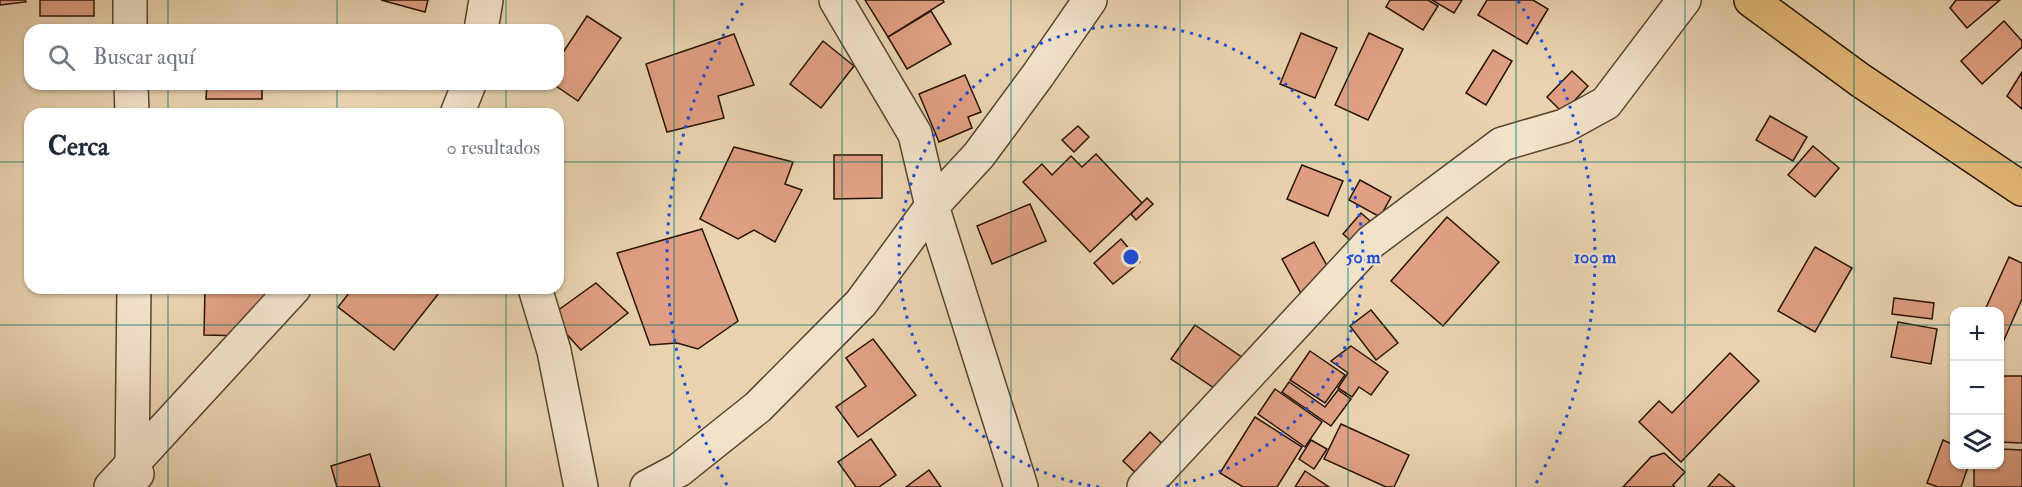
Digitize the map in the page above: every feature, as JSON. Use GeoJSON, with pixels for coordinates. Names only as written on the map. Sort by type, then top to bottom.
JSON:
{"type":"FeatureCollection","features":[{"type":"Feature","properties":{"kind":"main road"},"geometry":{"type":"LineString","coordinates":[[1751,0],[1860,80],[2022,189]]}},
{"type":"Feature","properties":{"kind":"street"},"geometry":{"type":"LineString","coordinates":[[129,0],[130,24]]}},
{"type":"Feature","properties":{"kind":"street"},"geometry":{"type":"LineString","coordinates":[[483,24],[486,0]]}},
{"type":"Feature","properties":{"kind":"street"},"geometry":{"type":"LineString","coordinates":[[836,0],[915,134],[932,206],[1021,487]]}},
{"type":"Feature","properties":{"kind":"street"},"geometry":{"type":"LineString","coordinates":[[647,487],[679,470],[758,407],[861,303],[932,206],[979,155],[1090,0]]}},
{"type":"Feature","properties":{"kind":"street"},"geometry":{"type":"LineString","coordinates":[[1144,487],[1371,242],[1502,144],[1564,126],[1606,103],[1684,0]]}},
{"type":"Feature","properties":{"kind":"street"},"geometry":{"type":"LineString","coordinates":[[131,90],[132,108]]}},
{"type":"Feature","properties":{"kind":"street"},"geometry":{"type":"LineString","coordinates":[[459,108],[467,90]]}},
{"type":"Feature","properties":{"kind":"street"},"geometry":{"type":"LineString","coordinates":[[128,479],[134,294]]}},
{"type":"Feature","properties":{"kind":"street"},"geometry":{"type":"LineString","coordinates":[[128,479],[289,294]]}},
{"type":"Feature","properties":{"kind":"street"},"geometry":{"type":"LineString","coordinates":[[537,294],[554,351],[581,487]]}},
{"type":"Feature","properties":{"kind":"building"},"geometry":{"type":"Polygon","coordinates":[[[0,0],[25,0],[26,2],[0,5],[0,0]]]}},
{"type":"Feature","properties":{"kind":"building"},"geometry":{"type":"Polygon","coordinates":[[[40,0],[94,0],[94,16],[40,16],[40,0]]]}},
{"type":"Feature","properties":{"kind":"building"},"geometry":{"type":"Polygon","coordinates":[[[381,0],[428,0],[425,12],[381,0]]]}},
{"type":"Feature","properties":{"kind":"building"},"geometry":{"type":"Polygon","coordinates":[[[865,0],[943,0],[944,2],[888,37],[865,0]]]}},
{"type":"Feature","properties":{"kind":"building"},"geometry":{"type":"Polygon","coordinates":[[[1390,0],[1428,0],[1438,6],[1423,30],[1386,7],[1390,0]]]}},
{"type":"Feature","properties":{"kind":"building"},"geometry":{"type":"Polygon","coordinates":[[[1432,0],[1462,0],[1454,13],[1432,0]]]}},
{"type":"Feature","properties":{"kind":"building"},"geometry":{"type":"Polygon","coordinates":[[[1487,0],[1533,0],[1548,9],[1527,44],[1478,15],[1487,0]]]}},
{"type":"Feature","properties":{"kind":"building"},"geometry":{"type":"Polygon","coordinates":[[[1956,0],[2000,0],[1967,28],[1950,8],[1956,0]]]}},
{"type":"Feature","properties":{"kind":"building"},"geometry":{"type":"Polygon","coordinates":[[[931,11],[951,44],[907,69],[888,37],[931,11]]]}},
{"type":"Feature","properties":{"kind":"building"},"geometry":{"type":"Polygon","coordinates":[[[587,16],[621,38],[578,101],[562,90],[564,90],[564,51],[587,16]]]}},
{"type":"Feature","properties":{"kind":"building"},"geometry":{"type":"Polygon","coordinates":[[[2004,21],[2022,41],[2022,47],[1982,84],[1961,61],[2004,21]]]}},
{"type":"Feature","properties":{"kind":"building"},"geometry":{"type":"Polygon","coordinates":[[[1301,33],[1337,48],[1315,98],[1280,84],[1301,33]]]}},
{"type":"Feature","properties":{"kind":"building"},"geometry":{"type":"Polygon","coordinates":[[[1369,33],[1403,49],[1368,120],[1335,105],[1369,33]]]}},
{"type":"Feature","properties":{"kind":"building"},"geometry":{"type":"Polygon","coordinates":[[[734,34],[754,85],[718,96],[724,118],[667,132],[646,64],[734,34]]]}},
{"type":"Feature","properties":{"kind":"building"},"geometry":{"type":"Polygon","coordinates":[[[823,41],[854,66],[821,108],[790,84],[823,41]]]}},
{"type":"Feature","properties":{"kind":"building"},"geometry":{"type":"Polygon","coordinates":[[[1493,50],[1512,61],[1486,105],[1466,93],[1493,50]]]}},
{"type":"Feature","properties":{"kind":"building"},"geometry":{"type":"Polygon","coordinates":[[[1572,71],[1588,86],[1563,113],[1547,97],[1572,71]]]}},
{"type":"Feature","properties":{"kind":"building"},"geometry":{"type":"Polygon","coordinates":[[[2022,72],[2022,109],[2007,96],[2022,72]]]}},
{"type":"Feature","properties":{"kind":"building"},"geometry":{"type":"Polygon","coordinates":[[[965,75],[981,112],[968,117],[972,128],[939,142],[919,94],[965,75]]]}},
{"type":"Feature","properties":{"kind":"building"},"geometry":{"type":"Polygon","coordinates":[[[207,90],[262,90],[262,99],[206,99],[207,90]]]}},
{"type":"Feature","properties":{"kind":"building"},"geometry":{"type":"Polygon","coordinates":[[[1770,116],[1807,137],[1793,161],[1756,140],[1770,116]]]}},
{"type":"Feature","properties":{"kind":"building"},"geometry":{"type":"Polygon","coordinates":[[[1078,126],[1089,137],[1074,152],[1062,140],[1078,126]]]}},
{"type":"Feature","properties":{"kind":"building"},"geometry":{"type":"Polygon","coordinates":[[[1813,146],[1839,168],[1815,197],[1788,175],[1813,146]]]}},
{"type":"Feature","properties":{"kind":"building"},"geometry":{"type":"Polygon","coordinates":[[[734,147],[793,162],[785,184],[802,190],[775,242],[754,230],[738,239],[700,219],[734,147]]]}},
{"type":"Feature","properties":{"kind":"building"},"geometry":{"type":"Polygon","coordinates":[[[1096,154],[1142,203],[1090,252],[1023,182],[1042,164],[1052,175],[1071,156],[1082,167],[1096,154]]]}},
{"type":"Feature","properties":{"kind":"building"},"geometry":{"type":"Polygon","coordinates":[[[834,155],[882,155],[882,198],[834,199],[834,155]]]}},
{"type":"Feature","properties":{"kind":"building"},"geometry":{"type":"Polygon","coordinates":[[[1302,165],[1343,181],[1328,216],[1287,199],[1302,165]]]}},
{"type":"Feature","properties":{"kind":"building"},"geometry":{"type":"Polygon","coordinates":[[[1360,180],[1391,197],[1380,217],[1349,200],[1360,180]]]}},
{"type":"Feature","properties":{"kind":"building"},"geometry":{"type":"Polygon","coordinates":[[[1147,198],[1153,204],[1136,220],[1131,214],[1147,198]]]}},
{"type":"Feature","properties":{"kind":"building"},"geometry":{"type":"Polygon","coordinates":[[[1030,204],[1046,241],[992,264],[977,226],[1030,204]]]}},
{"type":"Feature","properties":{"kind":"building"},"geometry":{"type":"Polygon","coordinates":[[[1361,213],[1377,227],[1359,248],[1343,234],[1361,213]]]}},
{"type":"Feature","properties":{"kind":"building"},"geometry":{"type":"Polygon","coordinates":[[[1447,217],[1499,262],[1443,326],[1391,281],[1447,217]]]}},
{"type":"Feature","properties":{"kind":"building"},"geometry":{"type":"Polygon","coordinates":[[[702,229],[738,321],[698,349],[677,343],[650,345],[617,253],[702,229]]]}},
{"type":"Feature","properties":{"kind":"building"},"geometry":{"type":"Polygon","coordinates":[[[1121,239],[1140,262],[1113,284],[1094,263],[1121,239]]]}},
{"type":"Feature","properties":{"kind":"building"},"geometry":{"type":"Polygon","coordinates":[[[1314,242],[1336,282],[1304,299],[1282,259],[1314,242]]]}},
{"type":"Feature","properties":{"kind":"building"},"geometry":{"type":"Polygon","coordinates":[[[1815,247],[1852,268],[1815,332],[1778,311],[1815,247]]]}},
{"type":"Feature","properties":{"kind":"building"},"geometry":{"type":"Polygon","coordinates":[[[2009,257],[2022,263],[2022,299],[2004,340],[2004,307],[1986,307],[2009,257]]]}},
{"type":"Feature","properties":{"kind":"building"},"geometry":{"type":"Polygon","coordinates":[[[596,283],[628,313],[581,350],[550,316],[596,283]]]}},
{"type":"Feature","properties":{"kind":"building"},"geometry":{"type":"Polygon","coordinates":[[[205,294],[278,294],[247,336],[204,335],[205,294]]]}},
{"type":"Feature","properties":{"kind":"building"},"geometry":{"type":"Polygon","coordinates":[[[348,294],[438,294],[394,350],[338,307],[348,294]]]}},
{"type":"Feature","properties":{"kind":"building"},"geometry":{"type":"Polygon","coordinates":[[[1894,298],[1934,303],[1932,319],[1892,314],[1894,298]]]}},
{"type":"Feature","properties":{"kind":"building"},"geometry":{"type":"Polygon","coordinates":[[[1371,310],[1398,343],[1376,360],[1350,326],[1371,310]]]}},
{"type":"Feature","properties":{"kind":"building"},"geometry":{"type":"Polygon","coordinates":[[[1898,322],[1937,329],[1931,364],[1891,357],[1898,322]]]}},
{"type":"Feature","properties":{"kind":"building"},"geometry":{"type":"Polygon","coordinates":[[[1195,325],[1246,360],[1223,394],[1171,359],[1195,325]]]}},
{"type":"Feature","properties":{"kind":"building"},"geometry":{"type":"Polygon","coordinates":[[[873,339],[916,395],[858,437],[836,407],[866,386],[846,358],[873,339]]]}},
{"type":"Feature","properties":{"kind":"building"},"geometry":{"type":"Polygon","coordinates":[[[1351,346],[1388,372],[1371,395],[1359,387],[1352,397],[1338,388],[1348,373],[1331,361],[1351,346]]]}},
{"type":"Feature","properties":{"kind":"building"},"geometry":{"type":"Polygon","coordinates":[[[1310,351],[1345,375],[1325,403],[1290,380],[1310,351]]]}},
{"type":"Feature","properties":{"kind":"building"},"geometry":{"type":"Polygon","coordinates":[[[1730,353],[1759,381],[1681,462],[1639,422],[1659,401],[1672,413],[1730,353]]]}},
{"type":"Feature","properties":{"kind":"building"},"geometry":{"type":"Polygon","coordinates":[[[2004,376],[2022,376],[2022,443],[2004,442],[2004,376]]]}},
{"type":"Feature","properties":{"kind":"building"},"geometry":{"type":"Polygon","coordinates":[[[1289,382],[1325,407],[1338,390],[1351,399],[1331,426],[1282,392],[1289,382]]]}},
{"type":"Feature","properties":{"kind":"building"},"geometry":{"type":"Polygon","coordinates":[[[1275,389],[1322,422],[1305,447],[1258,414],[1275,389]]]}},
{"type":"Feature","properties":{"kind":"building"},"geometry":{"type":"Polygon","coordinates":[[[1255,417],[1302,447],[1277,487],[1243,487],[1220,473],[1255,417]]]}},
{"type":"Feature","properties":{"kind":"building"},"geometry":{"type":"Polygon","coordinates":[[[1341,424],[1409,455],[1394,487],[1386,487],[1324,459],[1341,424]]]}},
{"type":"Feature","properties":{"kind":"building"},"geometry":{"type":"Polygon","coordinates":[[[1150,432],[1169,450],[1142,479],[1123,461],[1150,432]]]}},
{"type":"Feature","properties":{"kind":"building"},"geometry":{"type":"Polygon","coordinates":[[[871,439],[896,475],[879,487],[856,487],[838,462],[871,439]]]}},
{"type":"Feature","properties":{"kind":"building"},"geometry":{"type":"Polygon","coordinates":[[[1311,440],[1327,449],[1314,469],[1299,459],[1311,440]]]}},
{"type":"Feature","properties":{"kind":"building"},"geometry":{"type":"Polygon","coordinates":[[[1943,440],[1950,443],[1950,469],[1967,469],[1961,487],[1938,487],[1927,483],[1943,440]]]}},
{"type":"Feature","properties":{"kind":"building"},"geometry":{"type":"Polygon","coordinates":[[[2004,449],[2022,450],[2022,487],[1974,487],[1974,469],[2004,469],[2004,449]]]}},
{"type":"Feature","properties":{"kind":"building"},"geometry":{"type":"Polygon","coordinates":[[[1664,453],[1685,472],[1673,485],[1675,487],[1623,487],[1651,457],[1664,453]]]}},
{"type":"Feature","properties":{"kind":"building"},"geometry":{"type":"Polygon","coordinates":[[[370,454],[380,487],[337,487],[331,466],[370,454]]]}},
{"type":"Feature","properties":{"kind":"building"},"geometry":{"type":"Polygon","coordinates":[[[929,470],[941,487],[906,487],[929,470]]]}},
{"type":"Feature","properties":{"kind":"building"},"geometry":{"type":"Polygon","coordinates":[[[1305,471],[1329,487],[1295,487],[1305,471]]]}},
{"type":"Feature","properties":{"kind":"building"},"geometry":{"type":"Polygon","coordinates":[[[1719,474],[1735,487],[1708,487],[1719,474]]]}}]}
